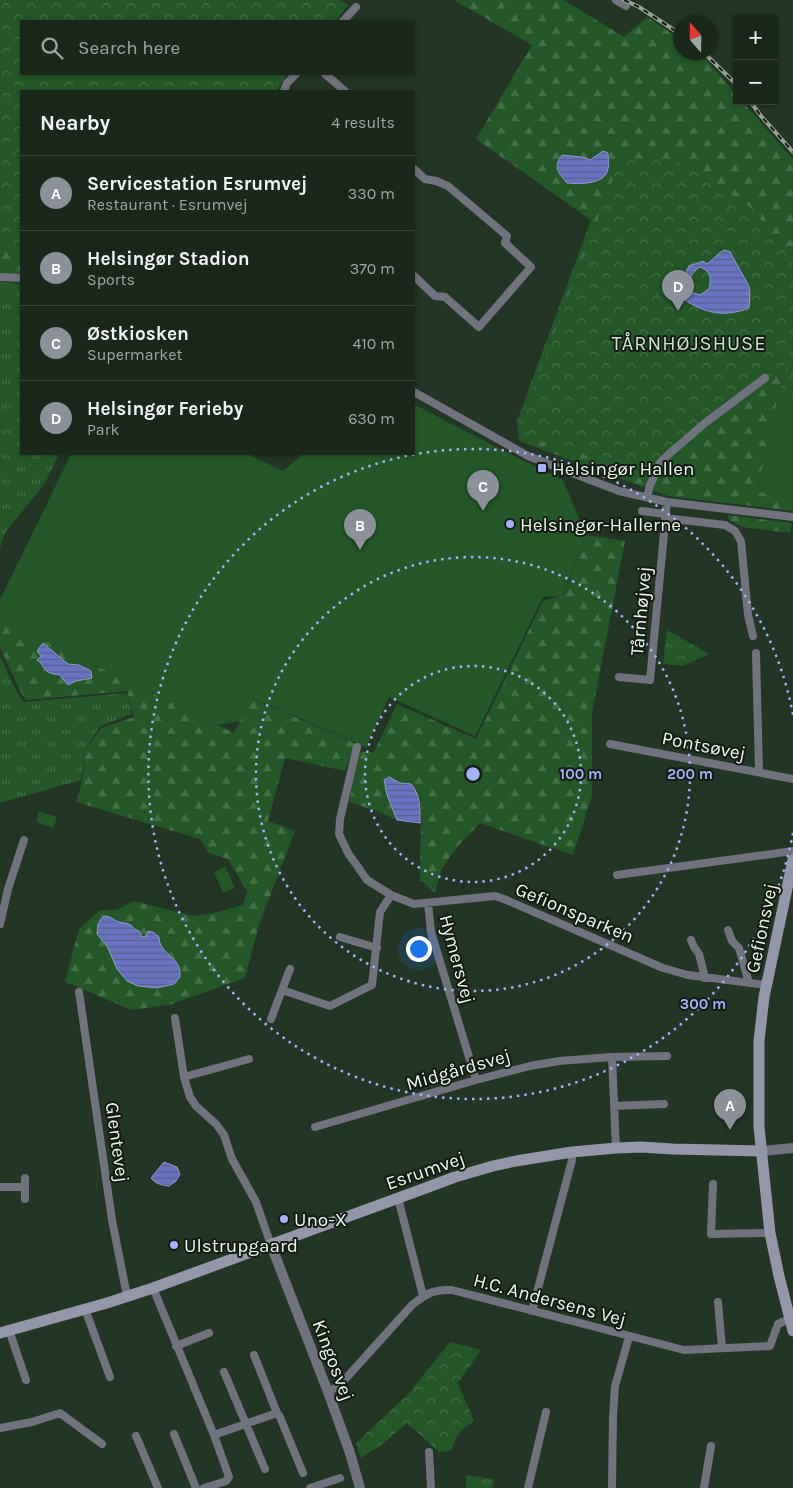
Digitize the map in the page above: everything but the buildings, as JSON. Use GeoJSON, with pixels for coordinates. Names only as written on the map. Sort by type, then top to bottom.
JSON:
{"type":"FeatureCollection","features":[{"type":"Feature","properties":{"kind":"main road","name":"Gefionsvej"},"geometry":{"type":"LineString","coordinates":[[791,1325],[770,1233],[759,1127],[759,1041],[766,985],[793,860]]}},
{"type":"Feature","properties":{"kind":"main road","name":"Esrumvej"},"geometry":{"type":"LineString","coordinates":[[4,1331],[153,1288],[450,1179],[516,1161],[572,1152],[616,1148],[642,1147],[673,1150],[762,1151]]}},
{"type":"Feature","properties":{"kind":"street"},"geometry":{"type":"LineString","coordinates":[[616,0],[626,6]]}},
{"type":"Feature","properties":{"kind":"street"},"geometry":{"type":"LineString","coordinates":[[344,20],[356,7]]}},
{"type":"Feature","properties":{"kind":"street"},"geometry":{"type":"LineString","coordinates":[[284,90],[287,83],[295,75]]}},
{"type":"Feature","properties":{"kind":"street"},"geometry":{"type":"LineString","coordinates":[[326,75],[344,90]]}},
{"type":"Feature","properties":{"kind":"street"},"geometry":{"type":"LineString","coordinates":[[415,170],[426,180],[436,180],[448,186],[507,236],[505,243],[531,267],[479,327],[445,297],[435,296],[415,277]]}},
{"type":"Feature","properties":{"kind":"street"},"geometry":{"type":"LineString","coordinates":[[0,277],[20,278]]}},
{"type":"Feature","properties":{"kind":"street"},"geometry":{"type":"LineString","coordinates":[[647,497],[650,484],[660,463],[670,453],[705,422],[766,378]]}},
{"type":"Feature","properties":{"kind":"street"},"geometry":{"type":"LineString","coordinates":[[415,393],[528,456],[619,490],[667,502],[793,517]]}},
{"type":"Feature","properties":{"kind":"street","name":"Tårnhøjvej"},"geometry":{"type":"LineString","coordinates":[[619,677],[650,680],[667,502]]}},
{"type":"Feature","properties":{"kind":"street"},"geometry":{"type":"LineString","coordinates":[[642,511],[725,524],[735,531],[741,541],[748,615],[753,636]]}},
{"type":"Feature","properties":{"kind":"street"},"geometry":{"type":"LineString","coordinates":[[756,652],[759,772]]}},
{"type":"Feature","properties":{"kind":"street","name":"Pontsøvej"},"geometry":{"type":"LineString","coordinates":[[610,744],[793,778]]}},
{"type":"Feature","properties":{"kind":"street","name":"Hymersvej"},"geometry":{"type":"LineString","coordinates":[[357,747],[340,819],[339,834],[348,853],[367,880],[391,895],[414,904],[428,903],[431,932],[476,1080]]}},
{"type":"Feature","properties":{"kind":"street"},"geometry":{"type":"LineString","coordinates":[[0,924],[8,889],[24,840]]}},
{"type":"Feature","properties":{"kind":"street"},"geometry":{"type":"LineString","coordinates":[[617,875],[793,851]]}},
{"type":"Feature","properties":{"kind":"street"},"geometry":{"type":"LineString","coordinates":[[282,990],[330,1006],[372,985],[380,912],[391,895]]}},
{"type":"Feature","properties":{"kind":"street","name":"Gefionsparken"},"geometry":{"type":"LineString","coordinates":[[428,903],[495,896],[663,968],[706,978],[766,985]]}},
{"type":"Feature","properties":{"kind":"street"},"geometry":{"type":"LineString","coordinates":[[728,930],[732,941],[739,948],[749,983]]}},
{"type":"Feature","properties":{"kind":"street"},"geometry":{"type":"LineString","coordinates":[[340,937],[377,948]]}},
{"type":"Feature","properties":{"kind":"street"},"geometry":{"type":"LineString","coordinates":[[691,940],[699,954],[706,978]]}},
{"type":"Feature","properties":{"kind":"street"},"geometry":{"type":"LineString","coordinates":[[271,1019],[290,969]]}},
{"type":"Feature","properties":{"kind":"street","name":"Glentevej"},"geometry":{"type":"LineString","coordinates":[[79,992],[112,1220],[127,1296]]}},
{"type":"Feature","properties":{"kind":"street"},"geometry":{"type":"LineString","coordinates":[[175,1018],[184,1077],[190,1097],[196,1106],[217,1125],[224,1135],[232,1159],[256,1202],[271,1245]]}},
{"type":"Feature","properties":{"kind":"street"},"geometry":{"type":"LineString","coordinates":[[612,1056],[616,1148]]}},
{"type":"Feature","properties":{"kind":"street","name":"Midgårdsvej"},"geometry":{"type":"LineString","coordinates":[[315,1127],[476,1080],[540,1064],[612,1056],[667,1056]]}},
{"type":"Feature","properties":{"kind":"street"},"geometry":{"type":"LineString","coordinates":[[184,1077],[249,1059]]}},
{"type":"Feature","properties":{"kind":"street"},"geometry":{"type":"LineString","coordinates":[[614,1106],[664,1104]]}},
{"type":"Feature","properties":{"kind":"street","name":"Esrumvej"},"geometry":{"type":"LineString","coordinates":[[762,1151],[793,1148]]}},
{"type":"Feature","properties":{"kind":"street"},"geometry":{"type":"LineString","coordinates":[[532,1311],[572,1160],[572,1152]]}},
{"type":"Feature","properties":{"kind":"street"},"geometry":{"type":"LineString","coordinates":[[25,1178],[25,1200]]}},
{"type":"Feature","properties":{"kind":"street"},"geometry":{"type":"LineString","coordinates":[[713,1184],[711,1234],[770,1233]]}},
{"type":"Feature","properties":{"kind":"street"},"geometry":{"type":"LineString","coordinates":[[0,1188],[25,1187]]}},
{"type":"Feature","properties":{"kind":"street"},"geometry":{"type":"LineString","coordinates":[[398,1198],[423,1296]]}},
{"type":"Feature","properties":{"kind":"street","name":"Kingosvej"},"geometry":{"type":"LineString","coordinates":[[271,1245],[328,1392],[350,1453],[360,1488]]}},
{"type":"Feature","properties":{"kind":"street"},"geometry":{"type":"LineString","coordinates":[[153,1288],[214,1435],[229,1477],[227,1484],[204,1488]]}},
{"type":"Feature","properties":{"kind":"street","name":"H.C. Andersens Vej"},"geometry":{"type":"LineString","coordinates":[[328,1392],[339,1386],[412,1305],[423,1296],[434,1291],[452,1290],[684,1350],[770,1346],[778,1324],[791,1325]]}},
{"type":"Feature","properties":{"kind":"street"},"geometry":{"type":"LineString","coordinates":[[718,1302],[722,1348]]}},
{"type":"Feature","properties":{"kind":"street"},"geometry":{"type":"LineString","coordinates":[[85,1309],[110,1377]]}},
{"type":"Feature","properties":{"kind":"street"},"geometry":{"type":"LineString","coordinates":[[4,1331],[26,1380]]}},
{"type":"Feature","properties":{"kind":"street"},"geometry":{"type":"LineString","coordinates":[[176,1346],[209,1333]]}},
{"type":"Feature","properties":{"kind":"street"},"geometry":{"type":"LineString","coordinates":[[612,1488],[615,1386],[629,1337]]}},
{"type":"Feature","properties":{"kind":"street"},"geometry":{"type":"LineString","coordinates":[[254,1355],[304,1473]]}},
{"type":"Feature","properties":{"kind":"street"},"geometry":{"type":"LineString","coordinates":[[224,1372],[264,1469]]}},
{"type":"Feature","properties":{"kind":"street"},"geometry":{"type":"LineString","coordinates":[[528,1488],[546,1412]]}},
{"type":"Feature","properties":{"kind":"street"},"geometry":{"type":"LineString","coordinates":[[0,1428],[32,1422],[60,1413],[102,1444]]}},
{"type":"Feature","properties":{"kind":"street"},"geometry":{"type":"LineString","coordinates":[[214,1435],[277,1413]]}},
{"type":"Feature","properties":{"kind":"street"},"geometry":{"type":"LineString","coordinates":[[174,1434],[196,1488]]}},
{"type":"Feature","properties":{"kind":"street"},"geometry":{"type":"LineString","coordinates":[[136,1436],[158,1488]]}},
{"type":"Feature","properties":{"kind":"street"},"geometry":{"type":"LineString","coordinates":[[704,1488],[711,1446]]}},
{"type":"Feature","properties":{"kind":"street"},"geometry":{"type":"LineString","coordinates":[[429,1452],[431,1488]]}},
{"type":"Feature","properties":{"kind":"street"},"geometry":{"type":"LineString","coordinates":[[310,1488],[340,1478]]}},
{"type":"Feature","properties":{"kind":"green space"},"geometry":{"type":"Polygon","coordinates":[[[0,0],[339,0],[349,5],[336,20],[20,20],[20,75],[286,75],[278,90],[20,90],[20,252],[0,248],[0,0]]]}},
{"type":"Feature","properties":{"kind":"green space"},"geometry":{"type":"Polygon","coordinates":[[[454,0],[564,0],[624,37],[647,17],[673,34],[673,60],[706,60],[733,90],[733,105],[746,105],[793,159],[793,399],[779,396],[757,491],[793,499],[793,511],[668,496],[519,441],[517,421],[591,220],[476,139],[532,45],[454,0]],[[582,157],[578,184],[589,182],[594,158],[589,160],[582,157]]]}},
{"type":"Feature","properties":{"kind":"green space"},"geometry":{"type":"Polygon","coordinates":[[[621,158],[677,160],[753,209],[793,263],[793,399],[778,396],[791,360],[706,425],[662,464],[653,484],[577,452],[533,439],[518,428],[621,158]]]}},
{"type":"Feature","properties":{"kind":"green space"},"geometry":{"type":"Polygon","coordinates":[[[0,248],[20,252],[20,274],[0,273],[0,248]]]}},
{"type":"Feature","properties":{"kind":"green space"},"geometry":{"type":"Polygon","coordinates":[[[0,282],[20,284],[20,455],[59,455],[45,483],[5,533],[0,548],[0,282]]]}},
{"type":"Feature","properties":{"kind":"green space"},"geometry":{"type":"Polygon","coordinates":[[[778,396],[793,399],[793,499],[757,491],[778,396]]]}},
{"type":"Feature","properties":{"kind":"green space"},"geometry":{"type":"Polygon","coordinates":[[[415,405],[563,480],[586,535],[563,596],[543,597],[475,736],[389,697],[366,747],[252,698],[241,721],[218,725],[0,619],[0,600],[71,455],[250,455],[283,471],[302,455],[415,455],[415,405]]]}},
{"type":"Feature","properties":{"kind":"green space"},"geometry":{"type":"Polygon","coordinates":[[[728,515],[792,523],[790,533],[742,527],[729,520],[728,515]]]}},
{"type":"Feature","properties":{"kind":"green space"},"geometry":{"type":"Polygon","coordinates":[[[586,535],[625,541],[592,713],[592,796],[573,855],[480,823],[456,848],[441,870],[435,893],[420,881],[421,805],[400,783],[389,777],[387,796],[397,820],[349,802],[360,752],[374,752],[397,704],[476,739],[543,601],[564,595],[586,535]]]}},
{"type":"Feature","properties":{"kind":"green space"},"geometry":{"type":"Polygon","coordinates":[[[0,619],[234,733],[251,698],[355,743],[345,771],[285,758],[268,821],[295,831],[259,925],[245,978],[172,1004],[132,1010],[65,982],[79,929],[100,910],[117,910],[134,901],[192,916],[214,913],[243,905],[247,892],[228,859],[209,853],[200,839],[76,802],[82,782],[85,750],[101,728],[134,717],[127,691],[26,700],[0,647],[0,619]]]}},
{"type":"Feature","properties":{"kind":"green space"},"geometry":{"type":"Polygon","coordinates":[[[667,630],[709,654],[683,666],[663,664],[667,630]]]}},
{"type":"Feature","properties":{"kind":"green space"},"geometry":{"type":"Polygon","coordinates":[[[0,656],[18,695],[24,702],[127,693],[132,714],[100,726],[85,750],[81,780],[0,803],[0,656]]]}},
{"type":"Feature","properties":{"kind":"green space"},"geometry":{"type":"Polygon","coordinates":[[[39,811],[57,817],[53,828],[36,822],[39,811]]]}},
{"type":"Feature","properties":{"kind":"green space"},"geometry":{"type":"Polygon","coordinates":[[[225,866],[235,888],[223,893],[214,872],[225,866]]]}},
{"type":"Feature","properties":{"kind":"green space"},"geometry":{"type":"Polygon","coordinates":[[[450,1342],[481,1350],[458,1383],[474,1421],[459,1433],[451,1451],[439,1452],[407,1423],[381,1445],[361,1458],[356,1443],[408,1394],[450,1342]]]}},
{"type":"Feature","properties":{"kind":"green space"},"geometry":{"type":"Polygon","coordinates":[[[466,1475],[494,1479],[492,1488],[466,1488],[466,1475]]]}},
{"type":"Feature","properties":{"kind":"water"},"geometry":{"type":"Polygon","coordinates":[[[603,151],[608,153],[608,169],[606,174],[597,181],[567,183],[559,173],[557,166],[562,155],[582,157],[590,160],[603,151]]]}},
{"type":"Feature","properties":{"kind":"water"},"geometry":{"type":"Polygon","coordinates":[[[725,250],[730,252],[749,286],[749,308],[731,313],[715,313],[699,308],[683,299],[680,283],[689,266],[703,261],[707,264],[725,250]],[[700,267],[693,274],[688,290],[700,295],[709,289],[710,276],[707,271],[700,267]]]}},
{"type":"Feature","properties":{"kind":"water"},"geometry":{"type":"Polygon","coordinates":[[[43,643],[68,664],[79,665],[91,671],[92,678],[76,681],[68,685],[60,675],[46,670],[37,660],[41,656],[37,651],[43,643]]]}},
{"type":"Feature","properties":{"kind":"water"},"geometry":{"type":"Polygon","coordinates":[[[389,777],[400,783],[411,784],[417,793],[420,823],[397,820],[387,795],[384,780],[389,777]]]}},
{"type":"Feature","properties":{"kind":"water"},"geometry":{"type":"Polygon","coordinates":[[[104,916],[131,925],[139,931],[142,937],[146,936],[148,931],[153,932],[159,937],[161,946],[179,968],[180,977],[174,984],[157,988],[138,986],[127,981],[117,969],[107,946],[97,934],[98,924],[104,916]]]}},
{"type":"Feature","properties":{"kind":"water"},"geometry":{"type":"Polygon","coordinates":[[[164,1162],[177,1167],[180,1174],[176,1181],[169,1186],[159,1184],[151,1178],[164,1162]]]}},
{"type":"Feature","properties":{"kind":"railway"},"geometry":{"type":"LineString","coordinates":[[624,0],[639,7],[673,29]]}},
{"type":"Feature","properties":{"kind":"railway"},"geometry":{"type":"LineString","coordinates":[[711,60],[733,81]]}},
{"type":"Feature","properties":{"kind":"railway"},"geometry":{"type":"LineString","coordinates":[[753,105],[793,152]]}},
{"type":"Feature","properties":{"kind":"place","name":"Helsingør Ferieby"},"geometry":{"type":"Point","coordinates":[678,311]}},
{"type":"Feature","properties":{"kind":"place","name":"Helsingør Hallen"},"geometry":{"type":"Point","coordinates":[542,468]}},
{"type":"Feature","properties":{"kind":"place","name":"Østkiosken"},"geometry":{"type":"Point","coordinates":[483,511]}},
{"type":"Feature","properties":{"kind":"place","name":"Helsingør-Hallerne"},"geometry":{"type":"Point","coordinates":[510,524]}},
{"type":"Feature","properties":{"kind":"place","name":"Helsingør Stadion"},"geometry":{"type":"Point","coordinates":[360,550]}},
{"type":"Feature","properties":{"kind":"place","name":"Servicestation Esrumvej"},"geometry":{"type":"Point","coordinates":[730,1130]}},
{"type":"Feature","properties":{"kind":"place","name":"Uno-X"},"geometry":{"type":"Point","coordinates":[284,1219]}},
{"type":"Feature","properties":{"kind":"place","name":"Ulstrupgaard"},"geometry":{"type":"Point","coordinates":[174,1245]}},
{"type":"Feature","properties":{"kind":"district","name":"TÅRNHØJSHUSE"},"geometry":{"type":"Point","coordinates":[689,343]}}]}
